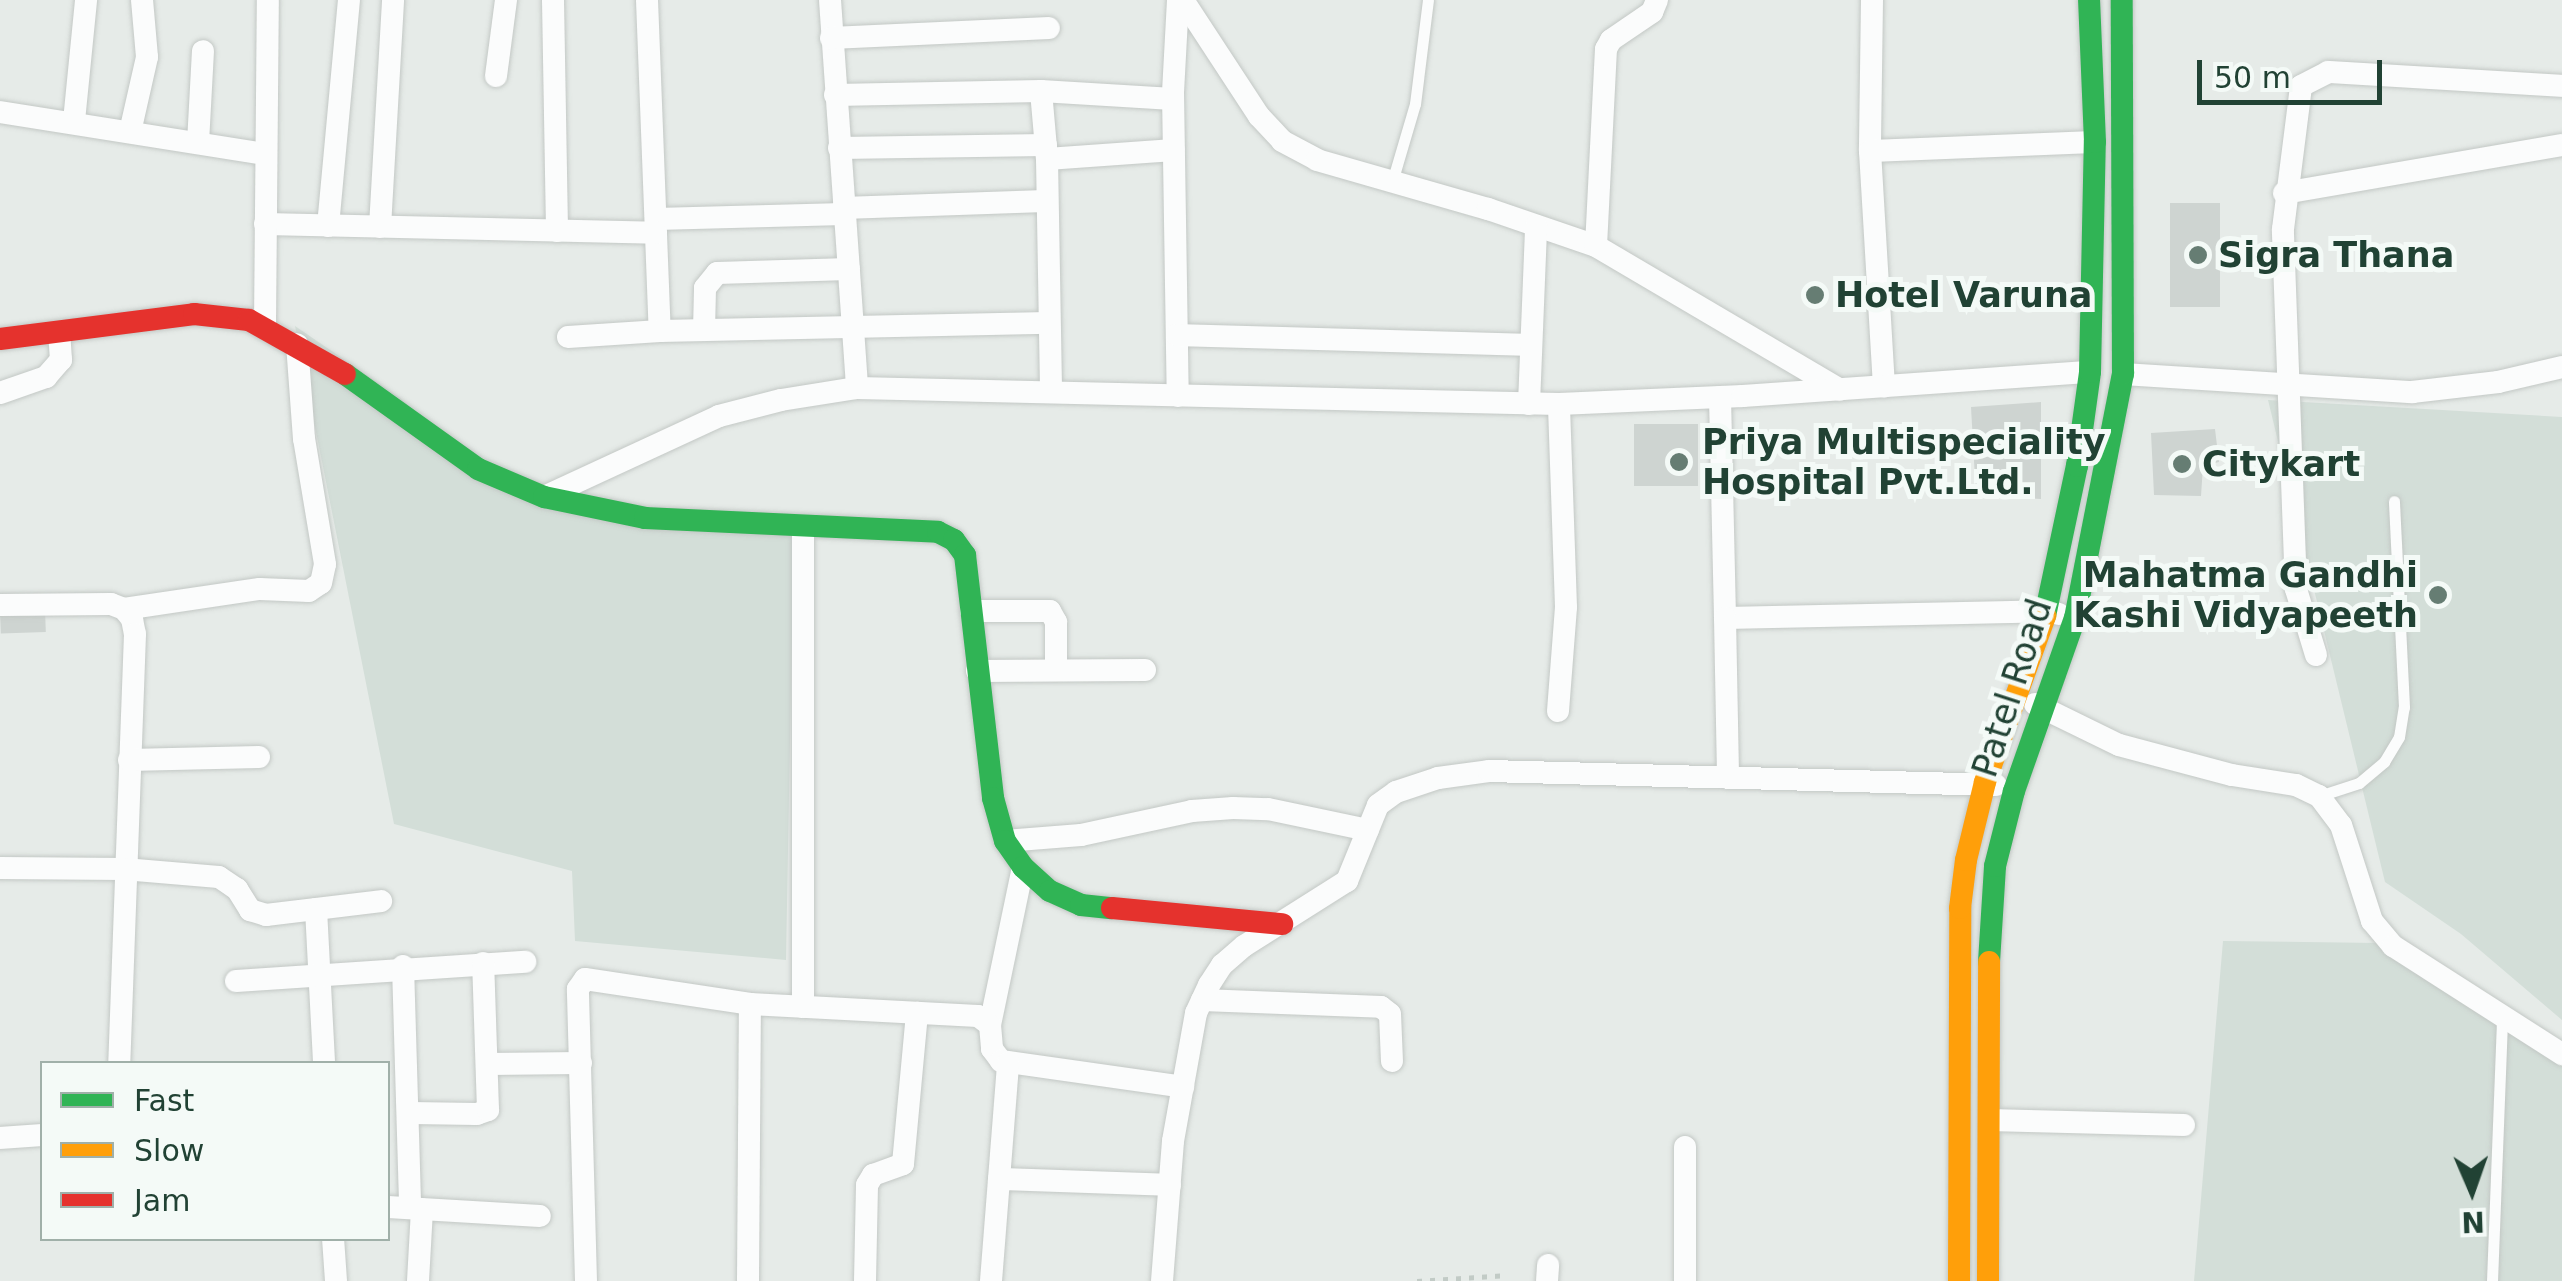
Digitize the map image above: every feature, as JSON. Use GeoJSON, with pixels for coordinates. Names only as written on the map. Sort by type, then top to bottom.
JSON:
{"type":"FeatureCollection","features":[{"type":"Feature","properties":{"kind":"street"},"geometry":{"type":"LineString","coordinates":[[74,121],[86,0]]}},
{"type":"Feature","properties":{"kind":"street"},"geometry":{"type":"LineString","coordinates":[[130,132],[147,57],[142,0]]}},
{"type":"Feature","properties":{"kind":"street"},"geometry":{"type":"LineString","coordinates":[[264,326],[268,0]]}},
{"type":"Feature","properties":{"kind":"street"},"geometry":{"type":"LineString","coordinates":[[328,226],[349,0]]}},
{"type":"Feature","properties":{"kind":"street"},"geometry":{"type":"LineString","coordinates":[[380,227],[394,0]]}},
{"type":"Feature","properties":{"kind":"street"},"geometry":{"type":"LineString","coordinates":[[496,76],[506,0]]}},
{"type":"Feature","properties":{"kind":"street"},"geometry":{"type":"LineString","coordinates":[[554,0],[558,231]]}},
{"type":"Feature","properties":{"kind":"street"},"geometry":{"type":"LineString","coordinates":[[647,0],[660,331]]}},
{"type":"Feature","properties":{"kind":"street"},"geometry":{"type":"LineString","coordinates":[[830,0],[857,388]]}},
{"type":"Feature","properties":{"kind":"street"},"geometry":{"type":"LineString","coordinates":[[1178,396],[1173,99],[1180,0]]}},
{"type":"Feature","properties":{"kind":"street"},"geometry":{"type":"LineString","coordinates":[[1180,0],[1259,116],[1282,141],[1317,160],[1596,246],[1840,390]]}},
{"type":"Feature","properties":{"kind":"street"},"geometry":{"type":"LineString","coordinates":[[1596,246],[1606,49],[1611,40],[1652,12],[1657,0]]}},
{"type":"Feature","properties":{"kind":"street"},"geometry":{"type":"LineString","coordinates":[[1872,0],[1870,151],[1884,387]]}},
{"type":"Feature","properties":{"kind":"street","name":"Patel Road"},"geometry":{"type":"LineString","coordinates":[[1958,1281],[1960,908],[1985,782],[2046,611],[2077,466],[2090,372],[2095,142],[2089,0]]}},
{"type":"Feature","properties":{"kind":"street","name":"Patel Road"},"geometry":{"type":"LineString","coordinates":[[1988,1281],[1990,910],[2014,791],[2046,710],[2075,618],[2123,374],[2122,0]]}},
{"type":"Feature","properties":{"kind":"street"},"geometry":{"type":"LineString","coordinates":[[831,38],[1048,28]]}},
{"type":"Feature","properties":{"kind":"street"},"geometry":{"type":"LineString","coordinates":[[198,144],[203,50]]}},
{"type":"Feature","properties":{"kind":"street"},"geometry":{"type":"LineString","coordinates":[[2316,656],[2296,589],[2284,193],[2301,86],[2313,76],[2328,72],[2562,86]]}},
{"type":"Feature","properties":{"kind":"street"},"geometry":{"type":"LineString","coordinates":[[836,95],[1041,92],[1173,99]]}},
{"type":"Feature","properties":{"kind":"street"},"geometry":{"type":"LineString","coordinates":[[1041,92],[1051,392]]}},
{"type":"Feature","properties":{"kind":"street"},"geometry":{"type":"LineString","coordinates":[[0,112],[266,154]]}},
{"type":"Feature","properties":{"kind":"street"},"geometry":{"type":"LineString","coordinates":[[1870,151],[2095,142]]}},
{"type":"Feature","properties":{"kind":"street"},"geometry":{"type":"LineString","coordinates":[[2284,193],[2562,145]]}},
{"type":"Feature","properties":{"kind":"street"},"geometry":{"type":"LineString","coordinates":[[839,148],[1174,150]]}},
{"type":"Feature","properties":{"kind":"street"},"geometry":{"type":"LineString","coordinates":[[265,224],[558,231],[1044,200]]}},
{"type":"Feature","properties":{"kind":"street"},"geometry":{"type":"LineString","coordinates":[[1530,404],[1536,226]]}},
{"type":"Feature","properties":{"kind":"street"},"geometry":{"type":"LineString","coordinates":[[704,330],[705,288],[717,273],[848,269]]}},
{"type":"Feature","properties":{"kind":"street"},"geometry":{"type":"LineString","coordinates":[[0,339],[194,314],[230,316],[264,326],[296,344],[478,468],[544,497],[645,518],[803,528],[920,528],[954,540],[965,555],[994,798],[1005,841],[1023,867],[1050,891],[1081,904],[1282,924]]}},
{"type":"Feature","properties":{"kind":"street"},"geometry":{"type":"LineString","coordinates":[[568,338],[660,331],[1048,323]]}},
{"type":"Feature","properties":{"kind":"street"},"geometry":{"type":"LineString","coordinates":[[0,393],[46,376],[61,360],[59,332]]}},
{"type":"Feature","properties":{"kind":"street"},"geometry":{"type":"LineString","coordinates":[[1177,334],[1532,345]]}},
{"type":"Feature","properties":{"kind":"street"},"geometry":{"type":"LineString","coordinates":[[0,605],[111,604],[124,608],[260,589],[308,592],[321,583],[325,564],[304,439],[296,344]]}},
{"type":"Feature","properties":{"kind":"street"},"geometry":{"type":"LineString","coordinates":[[2123,374],[2412,392],[2498,382],[2562,367]]}},
{"type":"Feature","properties":{"kind":"street"},"geometry":{"type":"LineString","coordinates":[[544,497],[719,416],[781,400],[857,388],[1559,404],[2090,372]]}},
{"type":"Feature","properties":{"kind":"street"},"geometry":{"type":"LineString","coordinates":[[1720,397],[1728,778]]}},
{"type":"Feature","properties":{"kind":"street"},"geometry":{"type":"LineString","coordinates":[[1558,711],[1566,608],[1559,404]]}},
{"type":"Feature","properties":{"kind":"street"},"geometry":{"type":"LineString","coordinates":[[803,528],[803,1008]]}},
{"type":"Feature","properties":{"kind":"street"},"geometry":{"type":"LineString","coordinates":[[119,1061],[135,634],[124,608]]}},
{"type":"Feature","properties":{"kind":"street"},"geometry":{"type":"LineString","coordinates":[[1724,618],[2046,611],[2075,618]]}},
{"type":"Feature","properties":{"kind":"street"},"geometry":{"type":"LineString","coordinates":[[970,612],[1050,612],[1056,622],[1056,670]]}},
{"type":"Feature","properties":{"kind":"street"},"geometry":{"type":"LineString","coordinates":[[977,671],[1145,670]]}},
{"type":"Feature","properties":{"kind":"street"},"geometry":{"type":"LineString","coordinates":[[2019,694],[2120,745],[2232,776],[2296,786],[2319,796],[2341,825],[2372,921],[2393,946],[2562,1054]]}},
{"type":"Feature","properties":{"kind":"street"},"geometry":{"type":"LineString","coordinates":[[129,760],[259,757]]}},
{"type":"Feature","properties":{"kind":"street"},"geometry":{"type":"LineString","coordinates":[[1162,1281],[1183,1087],[1202,1000],[1222,964],[1347,881],[1378,805],[1396,792],[1438,778],[1489,771],[1985,782],[2014,791]]}},
{"type":"Feature","properties":{"kind":"street"},"geometry":{"type":"LineString","coordinates":[[1005,841],[1081,835],[1192,811],[1233,808],[1268,810],[1368,830]]}},
{"type":"Feature","properties":{"kind":"street"},"geometry":{"type":"LineString","coordinates":[[1023,867],[990,1025],[992,1049],[1008,1063],[1183,1087]]}},
{"type":"Feature","properties":{"kind":"street"},"geometry":{"type":"LineString","coordinates":[[0,868],[124,869],[219,877],[231,884],[250,910],[259,914],[381,901]]}},
{"type":"Feature","properties":{"kind":"street"},"geometry":{"type":"LineString","coordinates":[[1960,908],[1990,910]]}},
{"type":"Feature","properties":{"kind":"street"},"geometry":{"type":"LineString","coordinates":[[316,909],[324,1061]]}},
{"type":"Feature","properties":{"kind":"street"},"geometry":{"type":"LineString","coordinates":[[236,981],[402,966],[525,962]]}},
{"type":"Feature","properties":{"kind":"street"},"geometry":{"type":"LineString","coordinates":[[411,1114],[485,1112],[490,1104],[483,963]]}},
{"type":"Feature","properties":{"kind":"street"},"geometry":{"type":"LineString","coordinates":[[402,966],[411,1114],[407,1208],[418,1281]]}},
{"type":"Feature","properties":{"kind":"street"},"geometry":{"type":"LineString","coordinates":[[586,1281],[578,990],[585,979],[750,1004],[978,1016],[990,1025]]}},
{"type":"Feature","properties":{"kind":"street"},"geometry":{"type":"LineString","coordinates":[[1202,1000],[1381,1006],[1390,1014],[1392,1061]]}},
{"type":"Feature","properties":{"kind":"street"},"geometry":{"type":"LineString","coordinates":[[748,1281],[750,1004]]}},
{"type":"Feature","properties":{"kind":"street"},"geometry":{"type":"LineString","coordinates":[[864,1281],[867,1184],[873,1174],[903,1164],[917,1013]]}},
{"type":"Feature","properties":{"kind":"street"},"geometry":{"type":"LineString","coordinates":[[488,1064],[580,1063]]}},
{"type":"Feature","properties":{"kind":"street"},"geometry":{"type":"LineString","coordinates":[[990,1281],[1008,1063]]}},
{"type":"Feature","properties":{"kind":"street"},"geometry":{"type":"LineString","coordinates":[[1990,1120],[2184,1124]]}},
{"type":"Feature","properties":{"kind":"street"},"geometry":{"type":"LineString","coordinates":[[0,1138],[40,1135]]}},
{"type":"Feature","properties":{"kind":"street"},"geometry":{"type":"LineString","coordinates":[[1685,1147],[1685,1281]]}},
{"type":"Feature","properties":{"kind":"street"},"geometry":{"type":"LineString","coordinates":[[998,1179],[1170,1185]]}},
{"type":"Feature","properties":{"kind":"street"},"geometry":{"type":"LineString","coordinates":[[407,1208],[540,1216]]}},
{"type":"Feature","properties":{"kind":"street"},"geometry":{"type":"LineString","coordinates":[[333,1241],[336,1281]]}},
{"type":"Feature","properties":{"kind":"lane"},"geometry":{"type":"LineString","coordinates":[[1392,182],[1414,104],[1428,0]]}},
{"type":"Feature","properties":{"kind":"lane"},"geometry":{"type":"LineString","coordinates":[[2319,796],[2360,783],[2384,762],[2399,737],[2404,706],[2394,501]]}},
{"type":"Feature","properties":{"kind":"lane"},"geometry":{"type":"LineString","coordinates":[[2492,1281],[2502,1015]]}},
{"type":"Feature","properties":{"kind":"path"},"geometry":{"type":"LineString","coordinates":[[1417,1281],[1508,1275]]}},
{"type":"Feature","properties":{"kind":"shaded area"},"geometry":{"type":"Polygon","coordinates":[[[295,326],[399,397],[465,455],[552,487],[682,521],[794,523],[786,960],[575,941],[572,871],[394,824],[295,326]]]}},
{"type":"Feature","properties":{"kind":"shaded area","name":"Mahatma Gandhi Kashi Vidyapeeth"},"geometry":{"type":"Polygon","coordinates":[[[2268,400],[2562,417],[2562,1020],[2461,934],[2385,882],[2268,400]]]}},
{"type":"Feature","properties":{"kind":"shaded area"},"geometry":{"type":"Polygon","coordinates":[[[2223,941],[2378,943],[2562,1057],[2562,1281],[2194,1281],[2223,941]]]}},
{"type":"Feature","properties":{"kind":"building","name":"Sigra Thana"},"geometry":{"type":"Polygon","coordinates":[[[2170,203],[2220,203],[2220,307],[2170,307],[2170,203]]]}},
{"type":"Feature","properties":{"kind":"building"},"geometry":{"type":"Polygon","coordinates":[[[2041,402],[2041,499],[1976,496],[1971,407],[2041,402]]]}},
{"type":"Feature","properties":{"kind":"building"},"geometry":{"type":"Polygon","coordinates":[[[1634,424],[1698,424],[1698,486],[1634,486],[1634,424]]]}},
{"type":"Feature","properties":{"kind":"building","name":"Citykart"},"geometry":{"type":"Polygon","coordinates":[[[2215,429],[2219,462],[2203,466],[2201,496],[2154,495],[2151,433],[2215,429]]]}},
{"type":"Feature","properties":{"kind":"building"},"geometry":{"type":"Polygon","coordinates":[[[45,609],[46,632],[1,634],[0,611],[45,609]]]}},
{"type":"Feature","properties":{"kind":"traffic: fast"},"geometry":{"type":"LineString","coordinates":[[2045,616],[2077,466],[2090,372],[2095,142],[2089,0]]}},
{"type":"Feature","properties":{"kind":"traffic: fast"},"geometry":{"type":"LineString","coordinates":[[1989,962],[1995,866],[2014,791],[2075,618],[2123,374],[2122,0]]}},
{"type":"Feature","properties":{"kind":"traffic: fast"},"geometry":{"type":"LineString","coordinates":[[345,374],[478,469],[544,497],[645,518],[938,532],[954,540],[965,555],[993,798],[1005,841],[1023,867],[1050,891],[1081,905],[1112,908]]}},
{"type":"Feature","properties":{"kind":"traffic: slow"},"geometry":{"type":"LineString","coordinates":[[1959,1281],[1960,908],[1966,860],[1985,782],[2045,616]]}},
{"type":"Feature","properties":{"kind":"traffic: slow"},"geometry":{"type":"LineString","coordinates":[[1988,1281],[1989,962]]}},
{"type":"Feature","properties":{"kind":"traffic: jam"},"geometry":{"type":"LineString","coordinates":[[0,339],[194,314],[249,320],[345,374]]}},
{"type":"Feature","properties":{"kind":"traffic: jam"},"geometry":{"type":"LineString","coordinates":[[1112,908],[1282,924]]}},
{"type":"Feature","properties":{"kind":"place","name":"Sigra Thana"},"geometry":{"type":"Point","coordinates":[2198,255]}},
{"type":"Feature","properties":{"kind":"place","name":"Hotel Varuna"},"geometry":{"type":"Point","coordinates":[1815,295]}},
{"type":"Feature","properties":{"kind":"place","name":"Priya Multispeciality Hospital Pvt.Ltd."},"geometry":{"type":"Point","coordinates":[1679,462]}},
{"type":"Feature","properties":{"kind":"place","name":"Citykart"},"geometry":{"type":"Point","coordinates":[2182,464]}},
{"type":"Feature","properties":{"kind":"place","name":"Mahatma Gandhi Kashi Vidyapeeth"},"geometry":{"type":"Point","coordinates":[2438,595]}}]}
